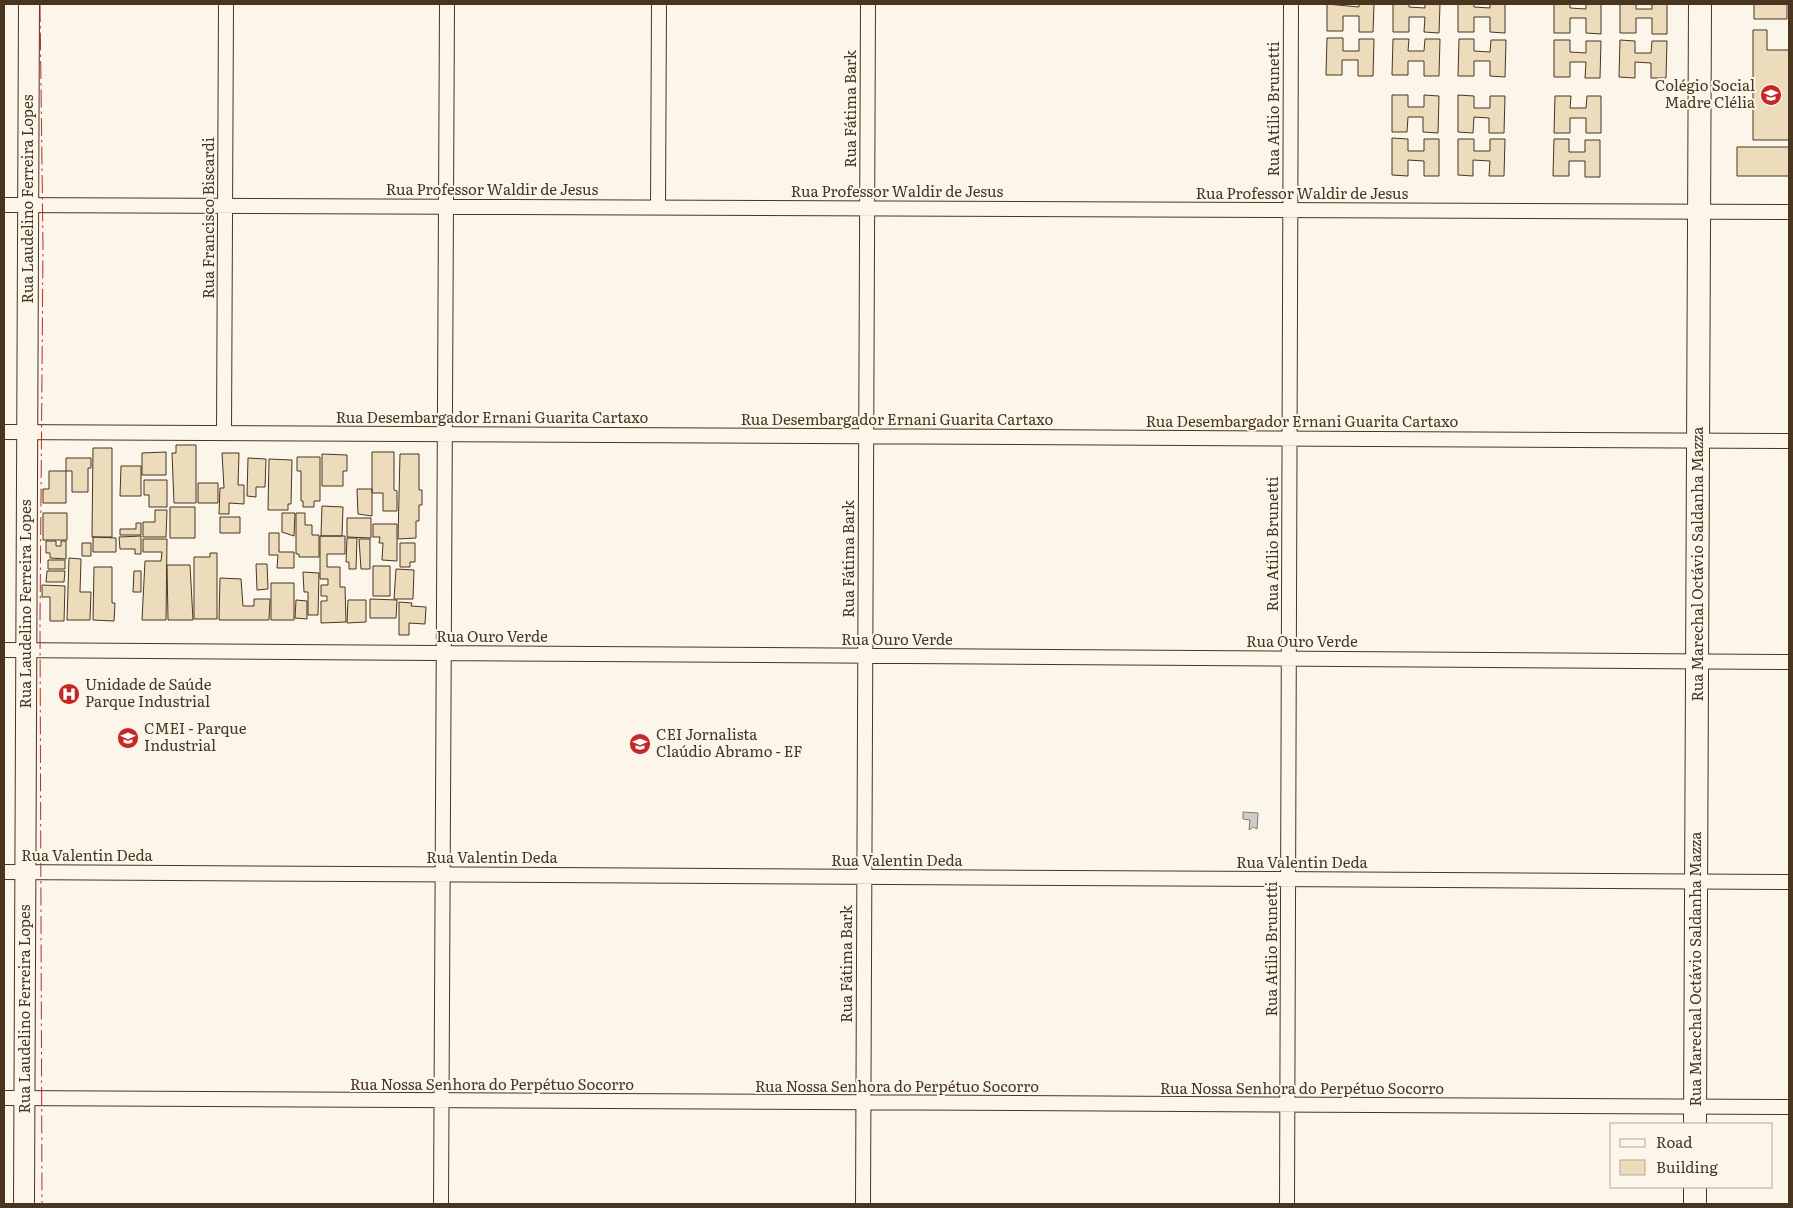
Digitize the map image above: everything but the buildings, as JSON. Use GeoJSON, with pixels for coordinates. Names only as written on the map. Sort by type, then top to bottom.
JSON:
{"type":"FeatureCollection","features":[{"type":"Feature","properties":{"kind":"main road","name":"Rua Marechal Octávio Saldanha Mazza"},"geometry":{"type":"LineString","coordinates":[[1695,1116],[1700,4]]}},
{"type":"Feature","properties":{"kind":"main road"},"geometry":{"type":"LineString","coordinates":[[1695,1188],[1695,1204]]}},
{"type":"Feature","properties":{"kind":"street","name":"Rua Laudelino Ferreira Lopes"},"geometry":{"type":"LineString","coordinates":[[24,1204],[29,4]]}},
{"type":"Feature","properties":{"kind":"street","name":"Rua Francisco Biscardi"},"geometry":{"type":"LineString","coordinates":[[224,433],[226,4]]}},
{"type":"Feature","properties":{"kind":"street"},"geometry":{"type":"LineString","coordinates":[[441,1204],[446,4]]}},
{"type":"Feature","properties":{"kind":"street"},"geometry":{"type":"LineString","coordinates":[[658,207],[659,4]]}},
{"type":"Feature","properties":{"kind":"street","name":"Rua Fátima Bark"},"geometry":{"type":"LineString","coordinates":[[862,1204],[868,4]]}},
{"type":"Feature","properties":{"kind":"street","name":"Rua Atílio Brunetti"},"geometry":{"type":"LineString","coordinates":[[1287,1204],[1291,4]]}},
{"type":"Feature","properties":{"kind":"street","name":"Rua Professor Waldir de Jesus"},"geometry":{"type":"LineString","coordinates":[[4,204],[1789,212]]}},
{"type":"Feature","properties":{"kind":"street","name":"Rua Desembargador Ernani Guarita Cartaxo"},"geometry":{"type":"LineString","coordinates":[[4,432],[1789,441]]}},
{"type":"Feature","properties":{"kind":"street","name":"Rua Ouro Verde"},"geometry":{"type":"LineString","coordinates":[[4,650],[1789,662]]}},
{"type":"Feature","properties":{"kind":"street","name":"Rua Valentin Deda"},"geometry":{"type":"LineString","coordinates":[[4,872],[1789,882]]}},
{"type":"Feature","properties":{"kind":"street","name":"Rua Nossa Senhora do Perpétuo Socorro"},"geometry":{"type":"LineString","coordinates":[[4,1098],[1288,1105],[1695,1116],[1789,1107]]}},
{"type":"Feature","properties":{"kind":"shaded area"},"geometry":{"type":"Polygon","coordinates":[[[1243,812],[1258,813],[1257,829],[1253,827],[1249,830],[1250,820],[1243,819],[1243,812]]]}},
{"type":"Feature","properties":{"kind":"power"},"geometry":{"type":"LineString","coordinates":[[40,4],[43,247],[40,624],[42,1204]]}},
{"type":"Feature","properties":{"kind":"place","name":"Colégio Social Madre Clélia"},"geometry":{"type":"Point","coordinates":[1771,95]}},
{"type":"Feature","properties":{"kind":"place","name":"Unidade de Saúde Parque Industrial"},"geometry":{"type":"Point","coordinates":[69,694]}},
{"type":"Feature","properties":{"kind":"place","name":"CMEI - Parque Industrial"},"geometry":{"type":"Point","coordinates":[128,738]}},
{"type":"Feature","properties":{"kind":"place","name":"CEI Jornalista Claúdio Abramo - EF"},"geometry":{"type":"Point","coordinates":[640,744]}}]}
